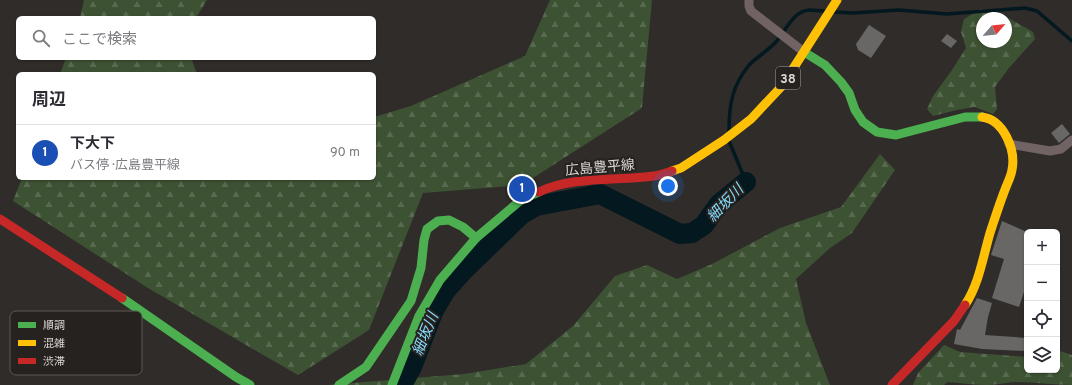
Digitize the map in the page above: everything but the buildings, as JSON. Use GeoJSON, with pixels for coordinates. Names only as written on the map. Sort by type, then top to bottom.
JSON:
{"type":"FeatureCollection","features":[{"type":"Feature","properties":{"kind":"street"},"geometry":{"type":"LineString","coordinates":[[749,0],[751,11],[804,52],[825,65],[849,93],[855,110],[864,122],[877,132],[896,135],[965,116],[984,117],[997,123],[1006,135],[1009,144],[1012,170],[969,299],[954,321],[892,385]]}},
{"type":"Feature","properties":{"kind":"street","name":"広島豊平線"},"geometry":{"type":"LineString","coordinates":[[392,385],[419,316],[440,280],[476,238],[521,200],[544,189],[575,182],[655,176],[681,168],[724,140],[751,119],[782,86],[836,2]]}},
{"type":"Feature","properties":{"kind":"street"},"geometry":{"type":"LineString","coordinates":[[1009,144],[1050,151],[1061,149],[1072,140]]}},
{"type":"Feature","properties":{"kind":"street"},"geometry":{"type":"LineString","coordinates":[[0,220],[141,311]]}},
{"type":"Feature","properties":{"kind":"street"},"geometry":{"type":"LineString","coordinates":[[339,385],[366,367],[411,301],[421,268],[424,240],[427,229],[438,221],[448,220],[463,227],[476,238]]}},
{"type":"Feature","properties":{"kind":"street"},"geometry":{"type":"LineString","coordinates":[[142,312],[236,377],[250,385]]}},
{"type":"Feature","properties":{"kind":"green space"},"geometry":{"type":"Polygon","coordinates":[[[84,0],[207,0],[197,16],[80,16],[84,0]]]}},
{"type":"Feature","properties":{"kind":"green space"},"geometry":{"type":"Polygon","coordinates":[[[550,0],[652,0],[642,108],[522,185],[423,193],[369,330],[298,375],[148,288],[13,201],[21,180],[376,180],[376,116],[411,106],[525,56],[550,0]]]}},
{"type":"Feature","properties":{"kind":"green space"},"geometry":{"type":"Polygon","coordinates":[[[981,9],[991,12],[976,12],[976,48],[1012,48],[1012,20],[1033,32],[1035,39],[1008,69],[995,87],[997,109],[993,114],[975,107],[933,116],[927,109],[933,96],[966,48],[961,32],[964,19],[981,9]]]}},
{"type":"Feature","properties":{"kind":"green space"},"geometry":{"type":"Polygon","coordinates":[[[65,60],[192,60],[196,72],[61,72],[65,60]]]}},
{"type":"Feature","properties":{"kind":"green space"},"geometry":{"type":"Polygon","coordinates":[[[880,154],[895,170],[852,233],[830,248],[796,279],[806,323],[830,385],[328,385],[464,374],[526,364],[573,326],[615,276],[647,265],[677,279],[712,264],[780,228],[841,207],[880,154]]]}},
{"type":"Feature","properties":{"kind":"green space"},"geometry":{"type":"Polygon","coordinates":[[[944,345],[960,352],[1024,357],[1024,373],[1060,373],[1060,351],[1072,355],[1072,385],[1009,382],[983,385],[948,382],[944,385],[913,385],[918,373],[944,345]]]}},
{"type":"Feature","properties":{"kind":"waterway","name":"細坂川"},"geometry":{"type":"LineString","coordinates":[[833,12],[853,13],[899,10],[947,14],[1025,8],[1037,11],[1072,41]]}},
{"type":"Feature","properties":{"kind":"waterway","name":"細坂川"},"geometry":{"type":"LineString","coordinates":[[729,131],[731,104],[735,88],[749,65],[775,43],[798,14],[809,10],[825,11]]}},
{"type":"Feature","properties":{"kind":"waterway","name":"細坂川"},"geometry":{"type":"LineString","coordinates":[[729,141],[746,182]]}},
{"type":"Feature","properties":{"kind":"waterway","name":"細坂川"},"geometry":{"type":"LineString","coordinates":[[402,385],[412,367],[434,310],[446,290],[463,271],[522,214],[536,206],[600,194],[680,234],[692,233],[704,225],[719,204],[746,182]]}},
{"type":"Feature","properties":{"kind":"traffic: fast"},"geometry":{"type":"LineString","coordinates":[[804,52],[825,65],[841,82],[849,93],[855,110],[863,122],[877,132],[896,135],[965,117],[982,117]]}},
{"type":"Feature","properties":{"kind":"traffic: fast"},"geometry":{"type":"LineString","coordinates":[[392,385],[419,316],[440,280],[476,238],[521,200],[539,192]]}},
{"type":"Feature","properties":{"kind":"traffic: fast"},"geometry":{"type":"LineString","coordinates":[[339,385],[366,367],[411,301],[421,268],[424,240],[427,229],[438,221],[449,220],[463,227],[476,238]]}},
{"type":"Feature","properties":{"kind":"traffic: fast"},"geometry":{"type":"LineString","coordinates":[[122,298],[141,311]]}},
{"type":"Feature","properties":{"kind":"traffic: fast"},"geometry":{"type":"LineString","coordinates":[[142,312],[236,377],[250,385]]}},
{"type":"Feature","properties":{"kind":"traffic: slow"},"geometry":{"type":"LineString","coordinates":[[672,171],[681,168],[724,140],[751,119],[782,86],[837,0]]}},
{"type":"Feature","properties":{"kind":"traffic: slow"},"geometry":{"type":"LineString","coordinates":[[965,305],[974,288],[990,233],[1011,174],[1013,162],[1007,137],[997,124],[990,119],[982,117]]}},
{"type":"Feature","properties":{"kind":"traffic: jam"},"geometry":{"type":"LineString","coordinates":[[539,192],[566,183],[654,176],[672,171]]}},
{"type":"Feature","properties":{"kind":"traffic: jam"},"geometry":{"type":"LineString","coordinates":[[0,219],[122,298]]}},
{"type":"Feature","properties":{"kind":"traffic: jam"},"geometry":{"type":"LineString","coordinates":[[892,385],[954,321],[965,305]]}},
{"type":"Feature","properties":{"kind":"place","name":"下大下"},"geometry":{"type":"Point","coordinates":[522,189]}}]}
